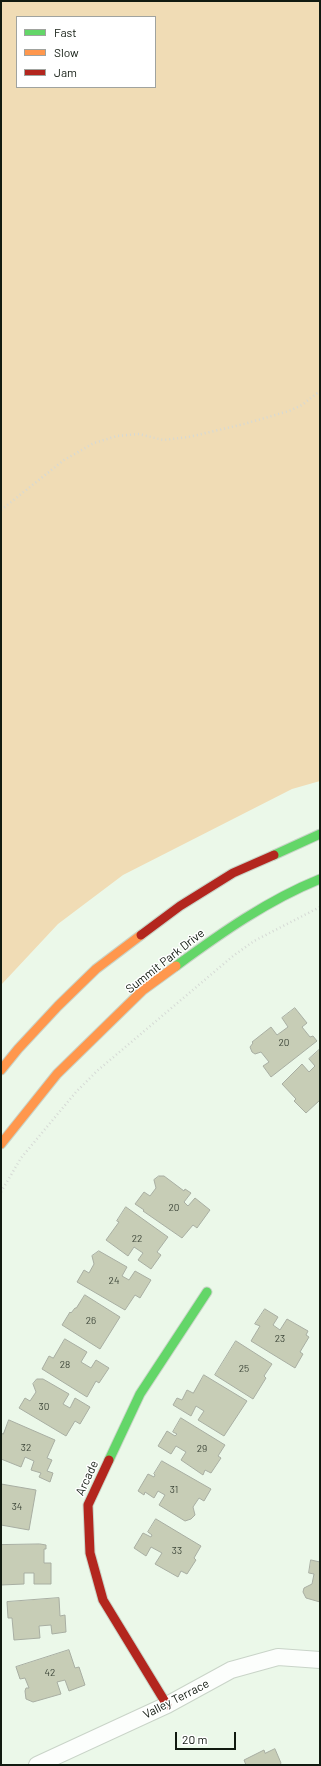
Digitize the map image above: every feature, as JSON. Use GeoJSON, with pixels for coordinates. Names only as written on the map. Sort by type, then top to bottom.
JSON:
{"type":"FeatureCollection","features":[{"type":"Feature","properties":{"kind":"street"},"geometry":{"type":"LineString","coordinates":[[1,1070],[18,1049],[58,1006],[96,969],[138,937],[180,906],[233,873],[320,834]]}},
{"type":"Feature","properties":{"kind":"street","name":"Summit Park Drive"},"geometry":{"type":"LineString","coordinates":[[1,1144],[57,1074],[143,990],[227,928],[305,885],[320,879]]}},
{"type":"Feature","properties":{"kind":"street","name":"Arcade"},"geometry":{"type":"LineString","coordinates":[[167,1705],[103,1600],[90,1553],[88,1505],[140,1394],[207,1292]]}},
{"type":"Feature","properties":{"kind":"street","name":"Valley Terrace"},"geometry":{"type":"LineString","coordinates":[[37,1765],[167,1705],[231,1670],[278,1657],[320,1660]]}},
{"type":"Feature","properties":{"kind":"path"},"geometry":{"type":"LineString","coordinates":[[1,510],[64,460],[94,443],[117,436],[139,434],[163,440],[189,437],[244,424],[289,411],[302,405],[320,392]]}},
{"type":"Feature","properties":{"kind":"path"},"geometry":{"type":"LineString","coordinates":[[1,1192],[22,1158],[76,1092],[97,1071],[233,956],[254,941],[320,907]]}},
{"type":"Feature","properties":{"kind":"shaded area"},"geometry":{"type":"Polygon","coordinates":[[[1,1],[320,1],[320,781],[292,789],[123,875],[58,924],[1,985],[1,1]]]}},
{"type":"Feature","properties":{"kind":"building"},"geometry":{"type":"Polygon","coordinates":[[[295,1008],[307,1023],[302,1027],[310,1037],[313,1036],[317,1041],[271,1077],[263,1066],[269,1062],[261,1052],[255,1054],[252,1052],[250,1047],[253,1043],[252,1042],[271,1027],[277,1035],[288,1027],[282,1018],[295,1008]]]}},
{"type":"Feature","properties":{"kind":"building"},"geometry":{"type":"Polygon","coordinates":[[[320,1049],[320,1100],[306,1113],[294,1101],[296,1099],[282,1084],[302,1064],[309,1072],[315,1066],[309,1059],[320,1049]]]}},
{"type":"Feature","properties":{"kind":"building"},"geometry":{"type":"Polygon","coordinates":[[[159,1176],[164,1176],[184,1191],[185,1189],[191,1193],[184,1202],[188,1206],[195,1198],[210,1210],[197,1228],[193,1225],[182,1238],[135,1204],[144,1192],[150,1196],[156,1188],[154,1180],[159,1176]]]}},
{"type":"Feature","properties":{"kind":"building"},"geometry":{"type":"Polygon","coordinates":[[[126,1207],[168,1237],[157,1252],[161,1255],[151,1269],[138,1260],[143,1253],[134,1247],[128,1256],[106,1240],[119,1222],[117,1221],[126,1207]]]}},
{"type":"Feature","properties":{"kind":"building"},"geometry":{"type":"Polygon","coordinates":[[[99,1251],[127,1267],[122,1276],[129,1280],[135,1271],[151,1280],[140,1298],[135,1295],[125,1310],[77,1282],[84,1270],[89,1273],[94,1264],[92,1256],[99,1251]]]}},
{"type":"Feature","properties":{"kind":"building"},"geometry":{"type":"Polygon","coordinates":[[[85,1295],[120,1317],[100,1349],[62,1325],[70,1312],[71,1313],[76,1308],[85,1295]]]}},
{"type":"Feature","properties":{"kind":"building"},"geometry":{"type":"Polygon","coordinates":[[[265,1309],[278,1317],[273,1325],[280,1330],[287,1319],[308,1331],[306,1335],[309,1337],[300,1352],[303,1354],[295,1368],[251,1341],[260,1326],[255,1324],[265,1309]]]}},
{"type":"Feature","properties":{"kind":"building"},"geometry":{"type":"Polygon","coordinates":[[[65,1339],[87,1352],[81,1362],[91,1368],[96,1360],[109,1368],[99,1383],[96,1381],[87,1397],[42,1369],[49,1356],[53,1358],[65,1339]]]}},
{"type":"Feature","properties":{"kind":"building"},"geometry":{"type":"Polygon","coordinates":[[[236,1341],[272,1364],[264,1376],[266,1378],[253,1399],[215,1375],[236,1341]]]}},
{"type":"Feature","properties":{"kind":"building"},"geometry":{"type":"Polygon","coordinates":[[[204,1375],[247,1401],[224,1436],[198,1420],[204,1411],[196,1406],[191,1416],[173,1405],[177,1398],[182,1400],[187,1390],[193,1393],[204,1375]]]}},
{"type":"Feature","properties":{"kind":"building"},"geometry":{"type":"Polygon","coordinates":[[[37,1379],[43,1379],[69,1394],[63,1404],[70,1408],[75,1398],[90,1407],[80,1424],[75,1421],[66,1436],[19,1408],[25,1398],[30,1401],[36,1392],[33,1384],[37,1379]]]}},
{"type":"Feature","properties":{"kind":"building"},"geometry":{"type":"Polygon","coordinates":[[[181,1418],[225,1445],[218,1456],[221,1458],[211,1473],[205,1470],[203,1475],[181,1460],[186,1452],[176,1446],[171,1454],[158,1446],[167,1431],[175,1436],[177,1434],[173,1432],[181,1418]]]}},
{"type":"Feature","properties":{"kind":"building"},"geometry":{"type":"Polygon","coordinates":[[[9,1420],[55,1440],[47,1458],[52,1460],[47,1471],[53,1473],[50,1482],[39,1477],[41,1473],[31,1470],[34,1461],[25,1457],[21,1467],[1,1459],[1,1433],[3,1434],[9,1420]]]}},
{"type":"Feature","properties":{"kind":"building"},"geometry":{"type":"Polygon","coordinates":[[[162,1461],[211,1489],[204,1501],[199,1498],[193,1507],[195,1515],[191,1519],[185,1521],[159,1505],[165,1495],[158,1491],[154,1498],[145,1492],[144,1495],[138,1491],[148,1474],[154,1477],[154,1474],[162,1461]]]}},
{"type":"Feature","properties":{"kind":"building"},"geometry":{"type":"Polygon","coordinates":[[[1,1484],[36,1490],[29,1530],[1,1525],[1,1484]]]}},
{"type":"Feature","properties":{"kind":"building"},"geometry":{"type":"Polygon","coordinates":[[[156,1519],[201,1546],[194,1558],[196,1560],[187,1574],[181,1571],[178,1577],[155,1564],[162,1553],[151,1547],[146,1556],[134,1548],[143,1533],[151,1537],[152,1535],[148,1532],[156,1519]]]}},
{"type":"Feature","properties":{"kind":"building"},"geometry":{"type":"Polygon","coordinates":[[[1,1545],[46,1545],[46,1549],[44,1549],[44,1563],[51,1563],[51,1584],[34,1584],[34,1573],[24,1573],[24,1584],[1,1585],[1,1545]]]}},
{"type":"Feature","properties":{"kind":"building"},"geometry":{"type":"Polygon","coordinates":[[[311,1560],[320,1562],[320,1602],[306,1598],[303,1592],[304,1588],[312,1584],[314,1574],[309,1573],[311,1560]]]}},
{"type":"Feature","properties":{"kind":"building"},"geometry":{"type":"Polygon","coordinates":[[[59,1598],[60,1616],[65,1615],[66,1632],[52,1634],[51,1625],[39,1626],[40,1638],[14,1640],[12,1618],[8,1618],[7,1602],[59,1598]]]}},
{"type":"Feature","properties":{"kind":"building"},"geometry":{"type":"Polygon","coordinates":[[[69,1650],[75,1668],[79,1667],[85,1685],[69,1691],[65,1680],[57,1682],[61,1694],[33,1702],[26,1699],[25,1691],[26,1688],[29,1688],[25,1678],[20,1679],[16,1667],[69,1650]]]}},
{"type":"Feature","properties":{"kind":"building"},"geometry":{"type":"Polygon","coordinates":[[[275,1749],[281,1763],[280,1765],[246,1765],[244,1760],[264,1750],[265,1753],[275,1749]]]}},
{"type":"Feature","properties":{"kind":"traffic: fast"},"geometry":{"type":"LineString","coordinates":[[274,855],[320,834]]}},
{"type":"Feature","properties":{"kind":"traffic: fast"},"geometry":{"type":"LineString","coordinates":[[176,966],[210,941],[263,907],[320,879]]}},
{"type":"Feature","properties":{"kind":"traffic: fast"},"geometry":{"type":"LineString","coordinates":[[109,1460],[140,1394],[207,1292]]}},
{"type":"Feature","properties":{"kind":"traffic: slow"},"geometry":{"type":"LineString","coordinates":[[1,1070],[18,1049],[58,1006],[96,969],[141,935]]}},
{"type":"Feature","properties":{"kind":"traffic: slow"},"geometry":{"type":"LineString","coordinates":[[1,1144],[57,1074],[143,990],[176,966]]}},
{"type":"Feature","properties":{"kind":"traffic: jam"},"geometry":{"type":"LineString","coordinates":[[141,935],[180,906],[233,873],[274,855]]}},
{"type":"Feature","properties":{"kind":"traffic: jam"},"geometry":{"type":"LineString","coordinates":[[109,1460],[88,1505],[90,1553],[103,1600],[167,1705]]}}]}
